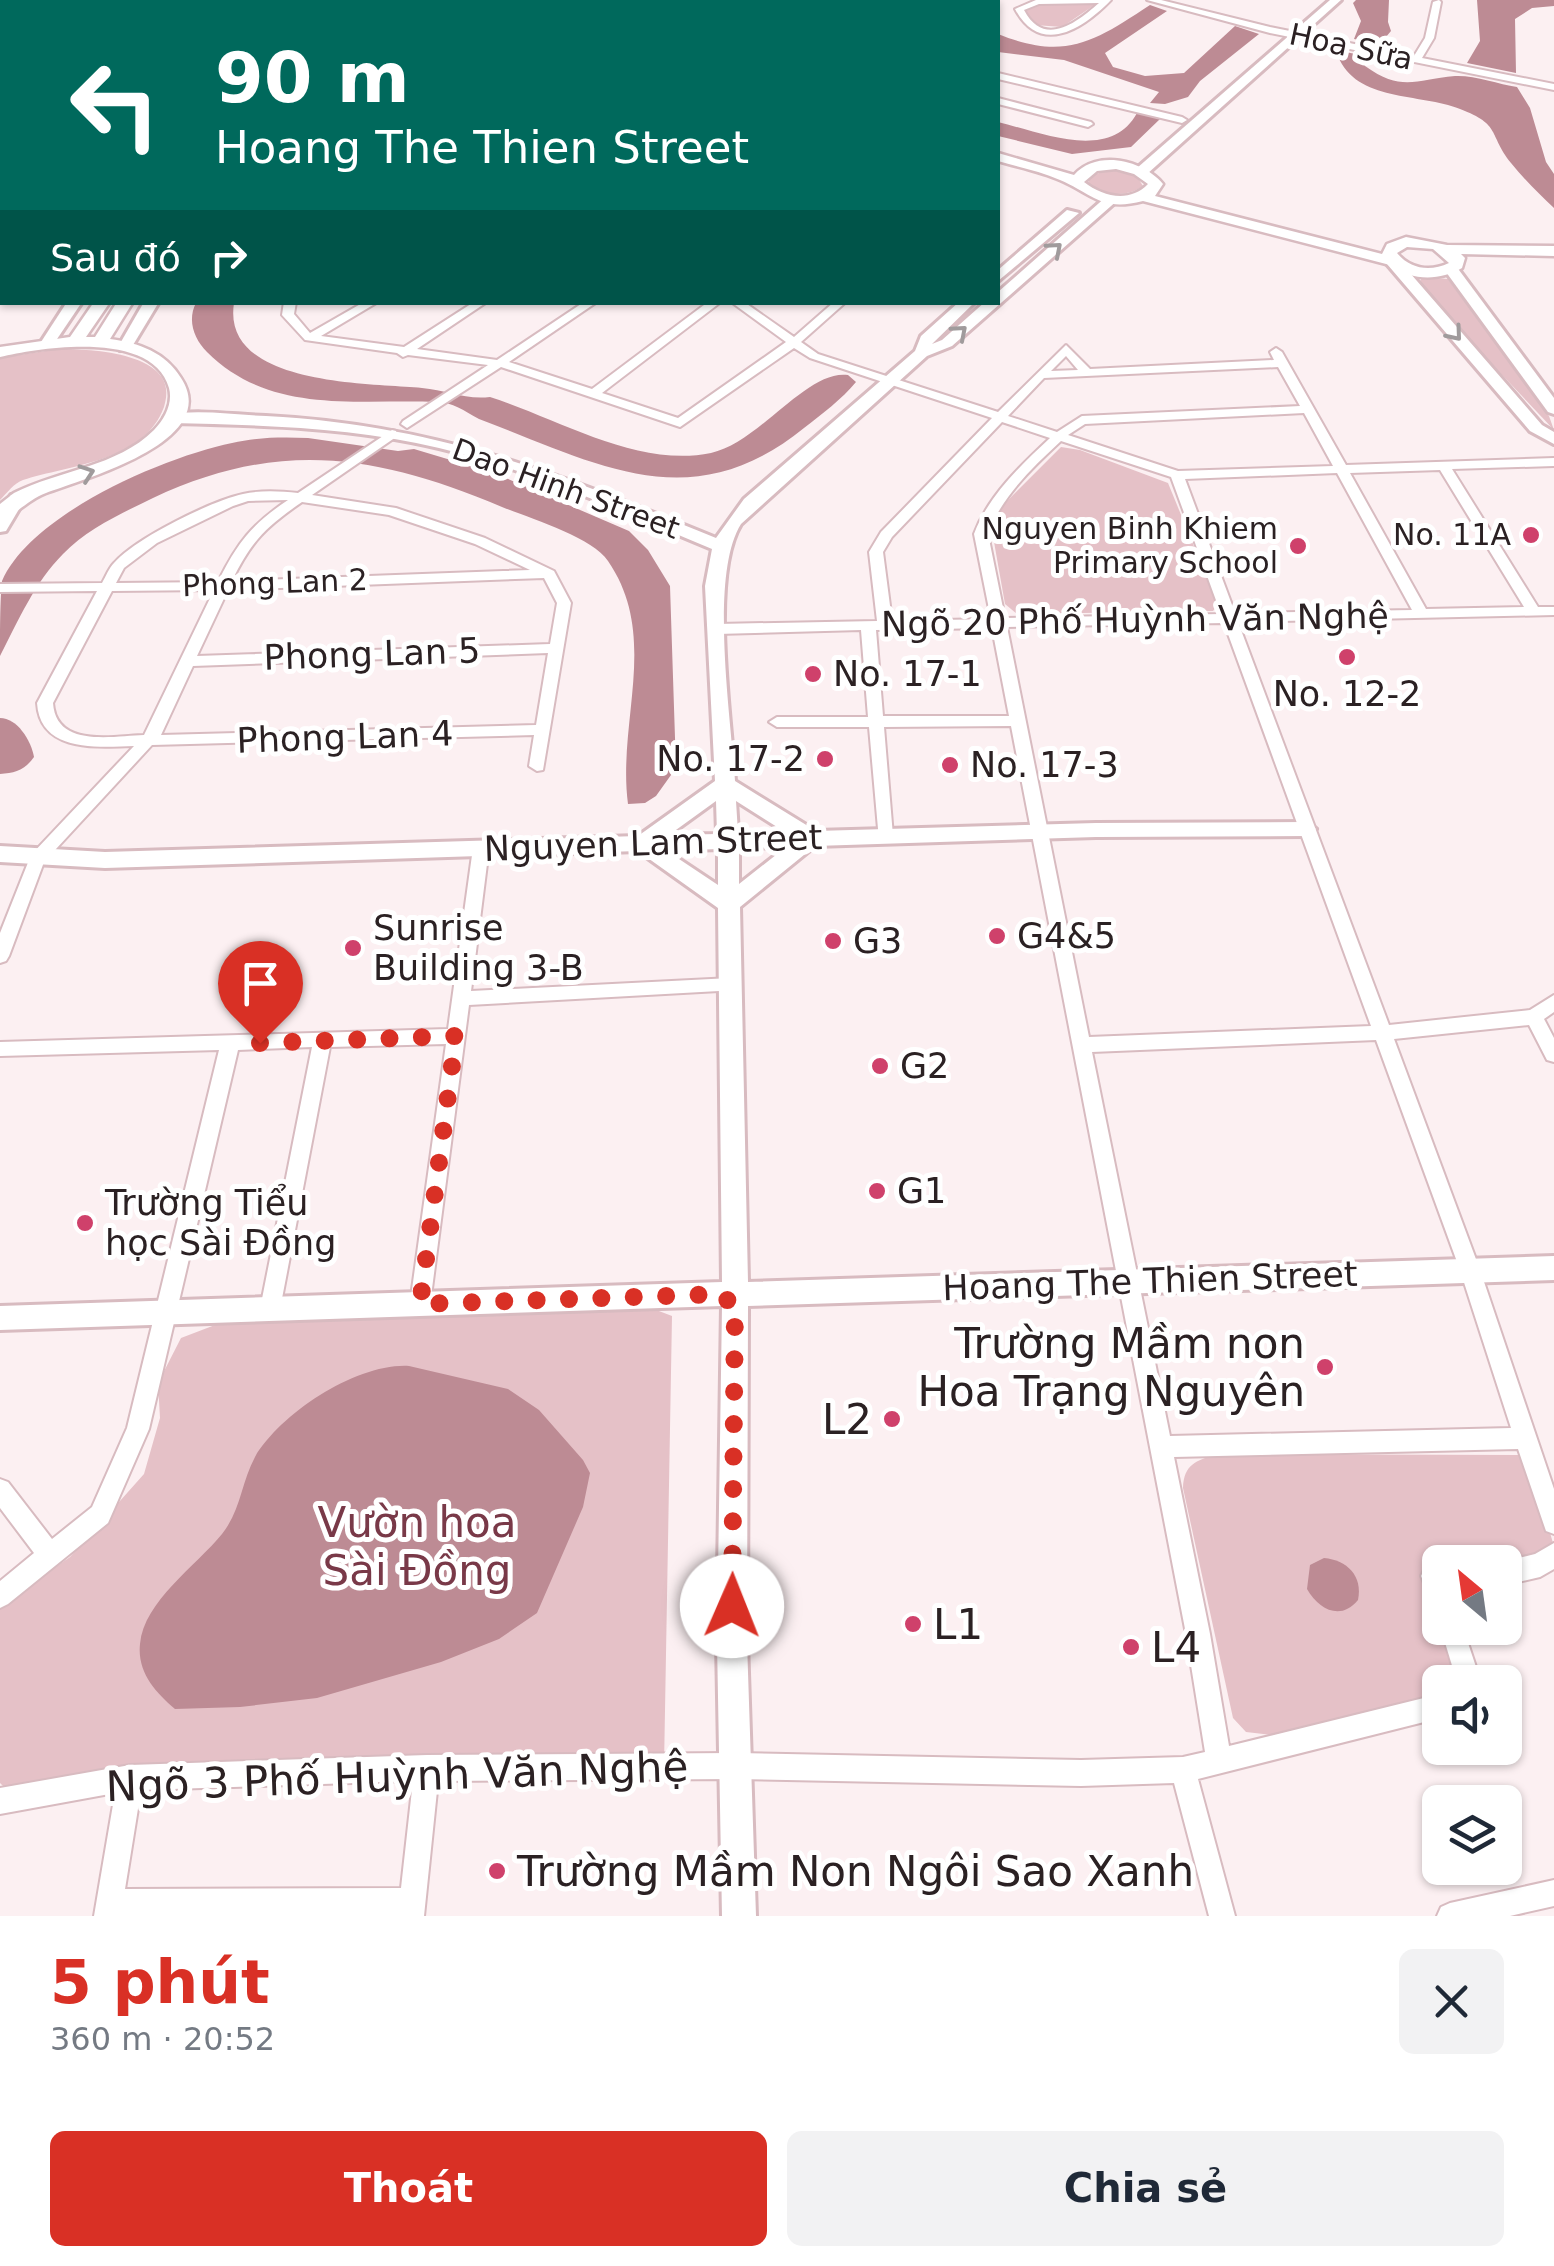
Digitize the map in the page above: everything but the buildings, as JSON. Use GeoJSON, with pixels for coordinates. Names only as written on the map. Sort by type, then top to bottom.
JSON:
{"type":"FeatureCollection","features":[{"type":"Feature","properties":{"kind":"main road"},"geometry":{"type":"LineString","coordinates":[[1000,145],[1090,168],[1126,167],[1142,172],[1154,179],[1149,192]]}},
{"type":"Feature","properties":{"kind":"main road"},"geometry":{"type":"LineString","coordinates":[[1000,158],[1077,181],[1093,195],[1112,199],[1149,192],[1392,254],[1422,272],[1454,267],[1554,265]]}},
{"type":"Feature","properties":{"kind":"main road"},"geometry":{"type":"LineString","coordinates":[[1077,181],[1090,168]]}},
{"type":"Feature","properties":{"kind":"main road"},"geometry":{"type":"LineString","coordinates":[[1392,254],[1418,242],[1448,249],[1554,252]]}},
{"type":"Feature","properties":{"kind":"main road"},"geometry":{"type":"LineString","coordinates":[[1448,249],[1457,258],[1454,267]]}},
{"type":"Feature","properties":{"kind":"main road"},"geometry":{"type":"LineString","coordinates":[[76,341],[100,305]]}},
{"type":"Feature","properties":{"kind":"main road"},"geometry":{"type":"LineString","coordinates":[[99,343],[123,305]]}},
{"type":"Feature","properties":{"kind":"main road"},"geometry":{"type":"LineString","coordinates":[[0,352],[48,342],[125,347],[150,356],[170,372],[179,392],[175,413],[157,436],[123,458],[17,499],[0,514]]}},
{"type":"Feature","properties":{"kind":"street"},"geometry":{"type":"LineString","coordinates":[[1104,0],[1074,28],[1060,32],[1034,28],[1023,20],[1019,9],[1038,2],[1104,0]]}},
{"type":"Feature","properties":{"kind":"street","name":"Hoa Sữa"},"geometry":{"type":"LineString","coordinates":[[1150,0],[1296,36],[1554,87]]}},
{"type":"Feature","properties":{"kind":"street"},"geometry":{"type":"LineString","coordinates":[[1207,16],[1225,0]]}},
{"type":"Feature","properties":{"kind":"street"},"geometry":{"type":"LineString","coordinates":[[1126,167],[1318,0]]}},
{"type":"Feature","properties":{"kind":"street"},"geometry":{"type":"LineString","coordinates":[[1142,172],[1336,0]]}},
{"type":"Feature","properties":{"kind":"street"},"geometry":{"type":"LineString","coordinates":[[1415,61],[1432,39],[1436,2]]}},
{"type":"Feature","properties":{"kind":"street"},"geometry":{"type":"LineString","coordinates":[[1000,76],[1182,120]]}},
{"type":"Feature","properties":{"kind":"street"},"geometry":{"type":"LineString","coordinates":[[1000,102],[1088,124]]}},
{"type":"Feature","properties":{"kind":"street"},"geometry":{"type":"LineString","coordinates":[[1167,133],[1182,136]]}},
{"type":"Feature","properties":{"kind":"street"},"geometry":{"type":"LineString","coordinates":[[1000,274],[1093,195]]}},
{"type":"Feature","properties":{"kind":"street"},"geometry":{"type":"LineString","coordinates":[[1000,297],[1112,199]]}},
{"type":"Feature","properties":{"kind":"street"},"geometry":{"type":"LineString","coordinates":[[1392,254],[1536,428],[1554,438]]}},
{"type":"Feature","properties":{"kind":"street"},"geometry":{"type":"LineString","coordinates":[[1454,267],[1554,409]]}},
{"type":"Feature","properties":{"kind":"street"},"geometry":{"type":"LineString","coordinates":[[48,342],[74,305]]}},
{"type":"Feature","properties":{"kind":"street"},"geometry":{"type":"LineString","coordinates":[[125,347],[150,305]]}},
{"type":"Feature","properties":{"kind":"street"},"geometry":{"type":"LineString","coordinates":[[290,305],[288,314],[309,338],[504,364],[680,423],[793,343],[837,305]]}},
{"type":"Feature","properties":{"kind":"street"},"geometry":{"type":"LineString","coordinates":[[309,338],[368,305]]}},
{"type":"Feature","properties":{"kind":"street"},"geometry":{"type":"LineString","coordinates":[[403,352],[477,305]]}},
{"type":"Feature","properties":{"kind":"street"},"geometry":{"type":"LineString","coordinates":[[408,424],[588,305]]}},
{"type":"Feature","properties":{"kind":"street"},"geometry":{"type":"LineString","coordinates":[[593,394],[712,305]]}},
{"type":"Feature","properties":{"kind":"street"},"geometry":{"type":"LineString","coordinates":[[740,305],[814,356],[1177,475],[1554,462]]}},
{"type":"Feature","properties":{"kind":"street"},"geometry":{"type":"LineString","coordinates":[[922,353],[926,339],[965,305]]}},
{"type":"Feature","properties":{"kind":"street"},"geometry":{"type":"LineString","coordinates":[[738,1916],[732,1642],[735,1294],[728,841],[714,586],[722,539],[750,502],[922,353],[947,344],[991,305]]}},
{"type":"Feature","properties":{"kind":"street"},"geometry":{"type":"LineString","coordinates":[[885,836],[877,722],[876,552],[897,522],[1066,349],[1086,372]]}},
{"type":"Feature","properties":{"kind":"street"},"geometry":{"type":"LineString","coordinates":[[1041,374],[1279,357],[1422,614]]}},
{"type":"Feature","properties":{"kind":"street"},"geometry":{"type":"LineString","coordinates":[[1219,1762],[981,534],[983,522],[1072,424],[1096,418],[1308,409]]}},
{"type":"Feature","properties":{"kind":"street","name":"Dao Hinh Street"},"geometry":{"type":"LineString","coordinates":[[175,413],[408,424],[722,539]]}},
{"type":"Feature","properties":{"kind":"street","name":"Dao Hinh Street"},"geometry":{"type":"LineString","coordinates":[[343,421],[392,434],[447,439]]}},
{"type":"Feature","properties":{"kind":"street"},"geometry":{"type":"LineString","coordinates":[[2,946],[37,859],[148,742],[162,720],[241,548],[256,530],[300,496],[392,434]]}},
{"type":"Feature","properties":{"kind":"street"},"geometry":{"type":"LineString","coordinates":[[1444,466],[1533,612]]}},
{"type":"Feature","properties":{"kind":"street"},"geometry":{"type":"LineString","coordinates":[[1177,475],[1470,1270],[1554,1523]]}},
{"type":"Feature","properties":{"kind":"street"},"geometry":{"type":"LineString","coordinates":[[106,586],[131,553],[228,503],[266,495],[300,496],[391,511],[480,541],[549,574],[564,603],[537,766]]}},
{"type":"Feature","properties":{"kind":"street"},"geometry":{"type":"LineString","coordinates":[[0,527],[17,499]]}},
{"type":"Feature","properties":{"kind":"street","name":"Phong Lan 2"},"geometry":{"type":"LineString","coordinates":[[0,588],[221,586],[549,574]]}},
{"type":"Feature","properties":{"kind":"street","name":"Phong Lan 4"},"geometry":{"type":"LineString","coordinates":[[106,586],[48,692],[44,712],[48,722],[68,738],[87,742],[148,742],[542,730]]}},
{"type":"Feature","properties":{"kind":"street","name":"Ngõ 20 Phố Huỳnh Văn Nghệ"},"geometry":{"type":"LineString","coordinates":[[717,629],[1554,611]]}},
{"type":"Feature","properties":{"kind":"street","name":"Phong Lan 5"},"geometry":{"type":"LineString","coordinates":[[188,661],[556,648]]}},
{"type":"Feature","properties":{"kind":"street"},"geometry":{"type":"LineString","coordinates":[[777,722],[1018,721]]}},
{"type":"Feature","properties":{"kind":"street"},"geometry":{"type":"LineString","coordinates":[[725,784],[811,838],[729,904]]}},
{"type":"Feature","properties":{"kind":"street"},"geometry":{"type":"LineString","coordinates":[[725,784],[642,844],[729,904]]}},
{"type":"Feature","properties":{"kind":"street","name":"Nguyen Lam Street"},"geometry":{"type":"LineString","coordinates":[[0,854],[37,859],[1040,831],[1306,829]]}},
{"type":"Feature","properties":{"kind":"street"},"geometry":{"type":"LineString","coordinates":[[420,1304],[481,848]]}},
{"type":"Feature","properties":{"kind":"street"},"geometry":{"type":"LineString","coordinates":[[461,998],[730,985]]}},
{"type":"Feature","properties":{"kind":"street"},"geometry":{"type":"LineString","coordinates":[[1082,1045],[1382,1033],[1534,1017],[1554,1002]]}},
{"type":"Feature","properties":{"kind":"street"},"geometry":{"type":"LineString","coordinates":[[1534,1017],[1554,1055]]}},
{"type":"Feature","properties":{"kind":"street"},"geometry":{"type":"LineString","coordinates":[[0,1048],[456,1036]]}},
{"type":"Feature","properties":{"kind":"street"},"geometry":{"type":"LineString","coordinates":[[270,1309],[322,1041]]}},
{"type":"Feature","properties":{"kind":"street"},"geometry":{"type":"LineString","coordinates":[[0,1596],[100,1515],[138,1429],[230,1044]]}},
{"type":"Feature","properties":{"kind":"street","name":"Hoang The Thien Street"},"geometry":{"type":"LineString","coordinates":[[0,1318],[1554,1268]]}},
{"type":"Feature","properties":{"kind":"street"},"geometry":{"type":"LineString","coordinates":[[1161,1447],[1526,1438]]}},
{"type":"Feature","properties":{"kind":"street"},"geometry":{"type":"LineString","coordinates":[[0,1490],[51,1556]]}},
{"type":"Feature","properties":{"kind":"street"},"geometry":{"type":"LineString","coordinates":[[1522,1569],[1540,1565],[1554,1554]]}},
{"type":"Feature","properties":{"kind":"street","name":"Ngõ 3 Phố Huỳnh Văn Nghệ"},"geometry":{"type":"LineString","coordinates":[[0,1801],[130,1778],[427,1768],[736,1766],[1080,1773],[1182,1770],[1422,1710]]}},
{"type":"Feature","properties":{"kind":"street"},"geometry":{"type":"LineString","coordinates":[[130,1778],[109,1909],[412,1908],[427,1768]]}},
{"type":"Feature","properties":{"kind":"street"},"geometry":{"type":"LineString","coordinates":[[1182,1770],[1222,1916]]}},
{"type":"Feature","properties":{"kind":"street"},"geometry":{"type":"LineString","coordinates":[[1450,1916],[1554,1893]]}},
{"type":"Feature","properties":{"kind":"green space"},"geometry":{"type":"Polygon","coordinates":[[[1096,4],[1062,27],[1035,25],[1025,10],[1039,5],[1096,4]]]}},
{"type":"Feature","properties":{"kind":"green space"},"geometry":{"type":"Polygon","coordinates":[[[1112,170],[1136,175],[1143,186],[1115,194],[1088,183],[1091,175],[1112,170]]]}},
{"type":"Feature","properties":{"kind":"green space"},"geometry":{"type":"Polygon","coordinates":[[[1427,277],[1448,279],[1549,416],[1554,430],[1418,286],[1427,277]]]}},
{"type":"Feature","properties":{"kind":"green space"},"geometry":{"type":"Polygon","coordinates":[[[58,349],[111,353],[147,364],[160,375],[166,389],[164,407],[140,440],[123,450],[23,480],[0,500],[0,358],[58,349]]]}},
{"type":"Feature","properties":{"kind":"green space"},"geometry":{"type":"Polygon","coordinates":[[[1061,447],[1080,450],[1168,483],[1218,605],[1213,611],[1017,614],[1005,604],[991,525],[1001,507],[1061,447]]]}},
{"type":"Feature","properties":{"kind":"green space","name":"Vườn hoa Sài Đồng"},"geometry":{"type":"Polygon","coordinates":[[[651,1308],[672,1316],[664,1767],[8,1791],[0,1783],[0,1605],[70,1557],[144,1474],[160,1418],[158,1383],[181,1338],[215,1325],[651,1308]]]}},
{"type":"Feature","properties":{"kind":"green space"},"geometry":{"type":"Polygon","coordinates":[[[1216,1454],[1519,1455],[1531,1468],[1553,1543],[1522,1560],[1522,1545],[1422,1545],[1422,1645],[1453,1645],[1459,1665],[1422,1665],[1422,1699],[1272,1735],[1246,1732],[1233,1718],[1183,1488],[1192,1465],[1216,1454]]]}},
{"type":"Feature","properties":{"kind":"shaded area"},"geometry":{"type":"Polygon","coordinates":[[[1389,0],[1391,31],[1380,44],[1354,39],[1361,21],[1353,3],[1389,0]]]}},
{"type":"Feature","properties":{"kind":"shaded area"},"geometry":{"type":"Polygon","coordinates":[[[1477,0],[1554,0],[1554,6],[1532,8],[1515,19],[1516,73],[1467,63],[1480,41],[1477,0]]]}},
{"type":"Feature","properties":{"kind":"shaded area"},"geometry":{"type":"Polygon","coordinates":[[[1150,5],[1167,11],[1105,53],[1113,67],[1145,76],[1184,73],[1235,26],[1259,34],[1200,81],[1188,97],[1165,104],[1150,103],[1159,92],[1064,60],[1000,52],[1000,35],[1042,46],[1061,46],[1078,44],[1112,29],[1150,5]]]}},
{"type":"Feature","properties":{"kind":"shaded area"},"geometry":{"type":"Polygon","coordinates":[[[1341,51],[1360,55],[1365,66],[1400,82],[1462,76],[1517,87],[1530,108],[1546,162],[1554,174],[1554,208],[1511,163],[1489,125],[1460,109],[1374,89],[1347,71],[1338,56],[1341,51]]]}},
{"type":"Feature","properties":{"kind":"shaded area"},"geometry":{"type":"Polygon","coordinates":[[[1137,113],[1160,119],[1131,147],[1072,154],[1000,136],[1000,123],[1073,140],[1110,137],[1125,128],[1137,113]]]}},
{"type":"Feature","properties":{"kind":"shaded area"},"geometry":{"type":"Polygon","coordinates":[[[195,305],[234,305],[236,330],[250,351],[303,375],[490,397],[599,439],[655,454],[683,456],[729,447],[816,383],[848,375],[856,382],[818,417],[762,456],[722,472],[683,477],[644,475],[564,452],[448,404],[315,399],[258,386],[232,372],[202,347],[192,323],[195,305]]]}},
{"type":"Feature","properties":{"kind":"shaded area"},"geometry":{"type":"Polygon","coordinates":[[[308,438],[398,451],[414,449],[494,473],[629,531],[648,550],[670,586],[676,768],[656,796],[645,803],[628,804],[632,619],[608,561],[575,536],[543,523],[456,489],[369,465],[328,460],[243,467],[199,479],[117,516],[72,545],[53,565],[0,656],[2,581],[17,556],[70,512],[137,475],[204,450],[251,440],[308,438]]]}},
{"type":"Feature","properties":{"kind":"shaded area"},"geometry":{"type":"Polygon","coordinates":[[[0,718],[22,731],[34,757],[19,770],[0,774],[0,718]]]}},
{"type":"Feature","properties":{"kind":"shaded area"},"geometry":{"type":"Polygon","coordinates":[[[409,1366],[508,1389],[539,1410],[590,1473],[583,1507],[537,1613],[499,1639],[441,1662],[317,1698],[240,1707],[175,1709],[144,1672],[140,1644],[144,1628],[161,1599],[228,1525],[255,1457],[283,1424],[322,1394],[367,1373],[409,1366]]]}},
{"type":"Feature","properties":{"kind":"shaded area"},"geometry":{"type":"Polygon","coordinates":[[[1324,1558],[1346,1566],[1356,1577],[1358,1600],[1345,1610],[1324,1607],[1307,1589],[1310,1565],[1324,1558]]]}},
{"type":"Feature","properties":{"kind":"place","name":"No. 11A"},"geometry":{"type":"Point","coordinates":[1531,535]}},
{"type":"Feature","properties":{"kind":"place","name":"Nguyen Binh Khiem Primary School"},"geometry":{"type":"Point","coordinates":[1298,546]}},
{"type":"Feature","properties":{"kind":"place","name":"No. 12-2"},"geometry":{"type":"Point","coordinates":[1347,657]}},
{"type":"Feature","properties":{"kind":"place","name":"No. 17-1"},"geometry":{"type":"Point","coordinates":[813,674]}},
{"type":"Feature","properties":{"kind":"place","name":"No. 17-2"},"geometry":{"type":"Point","coordinates":[825,759]}},
{"type":"Feature","properties":{"kind":"place","name":"No. 17-3"},"geometry":{"type":"Point","coordinates":[950,765]}},
{"type":"Feature","properties":{"kind":"place","name":"G4&5"},"geometry":{"type":"Point","coordinates":[997,936]}},
{"type":"Feature","properties":{"kind":"place","name":"G3"},"geometry":{"type":"Point","coordinates":[833,941]}},
{"type":"Feature","properties":{"kind":"place","name":"Sunrise Building 3-B"},"geometry":{"type":"Point","coordinates":[353,948]}},
{"type":"Feature","properties":{"kind":"place","name":"G2"},"geometry":{"type":"Point","coordinates":[880,1066]}},
{"type":"Feature","properties":{"kind":"place","name":"G1"},"geometry":{"type":"Point","coordinates":[877,1191]}},
{"type":"Feature","properties":{"kind":"place","name":"Trường Tiểu học Sài Đồng"},"geometry":{"type":"Point","coordinates":[85,1223]}},
{"type":"Feature","properties":{"kind":"place","name":"Trường Mầm non Hoa Trạng Nguyên"},"geometry":{"type":"Point","coordinates":[1325,1367]}},
{"type":"Feature","properties":{"kind":"place","name":"L2"},"geometry":{"type":"Point","coordinates":[892,1419]}},
{"type":"Feature","properties":{"kind":"place","name":"L1"},"geometry":{"type":"Point","coordinates":[913,1624]}},
{"type":"Feature","properties":{"kind":"place","name":"L4"},"geometry":{"type":"Point","coordinates":[1131,1647]}},
{"type":"Feature","properties":{"kind":"place","name":"Trường Mầm Non Ngôi Sao Xanh"},"geometry":{"type":"Point","coordinates":[497,1871]}},
{"type":"Feature","properties":{"kind":"route"},"geometry":{"type":"LineString","coordinates":[[260,1043],[456,1036],[420,1304],[724,1294],[729,1303],[735,1304],[732,1606]]}}]}
